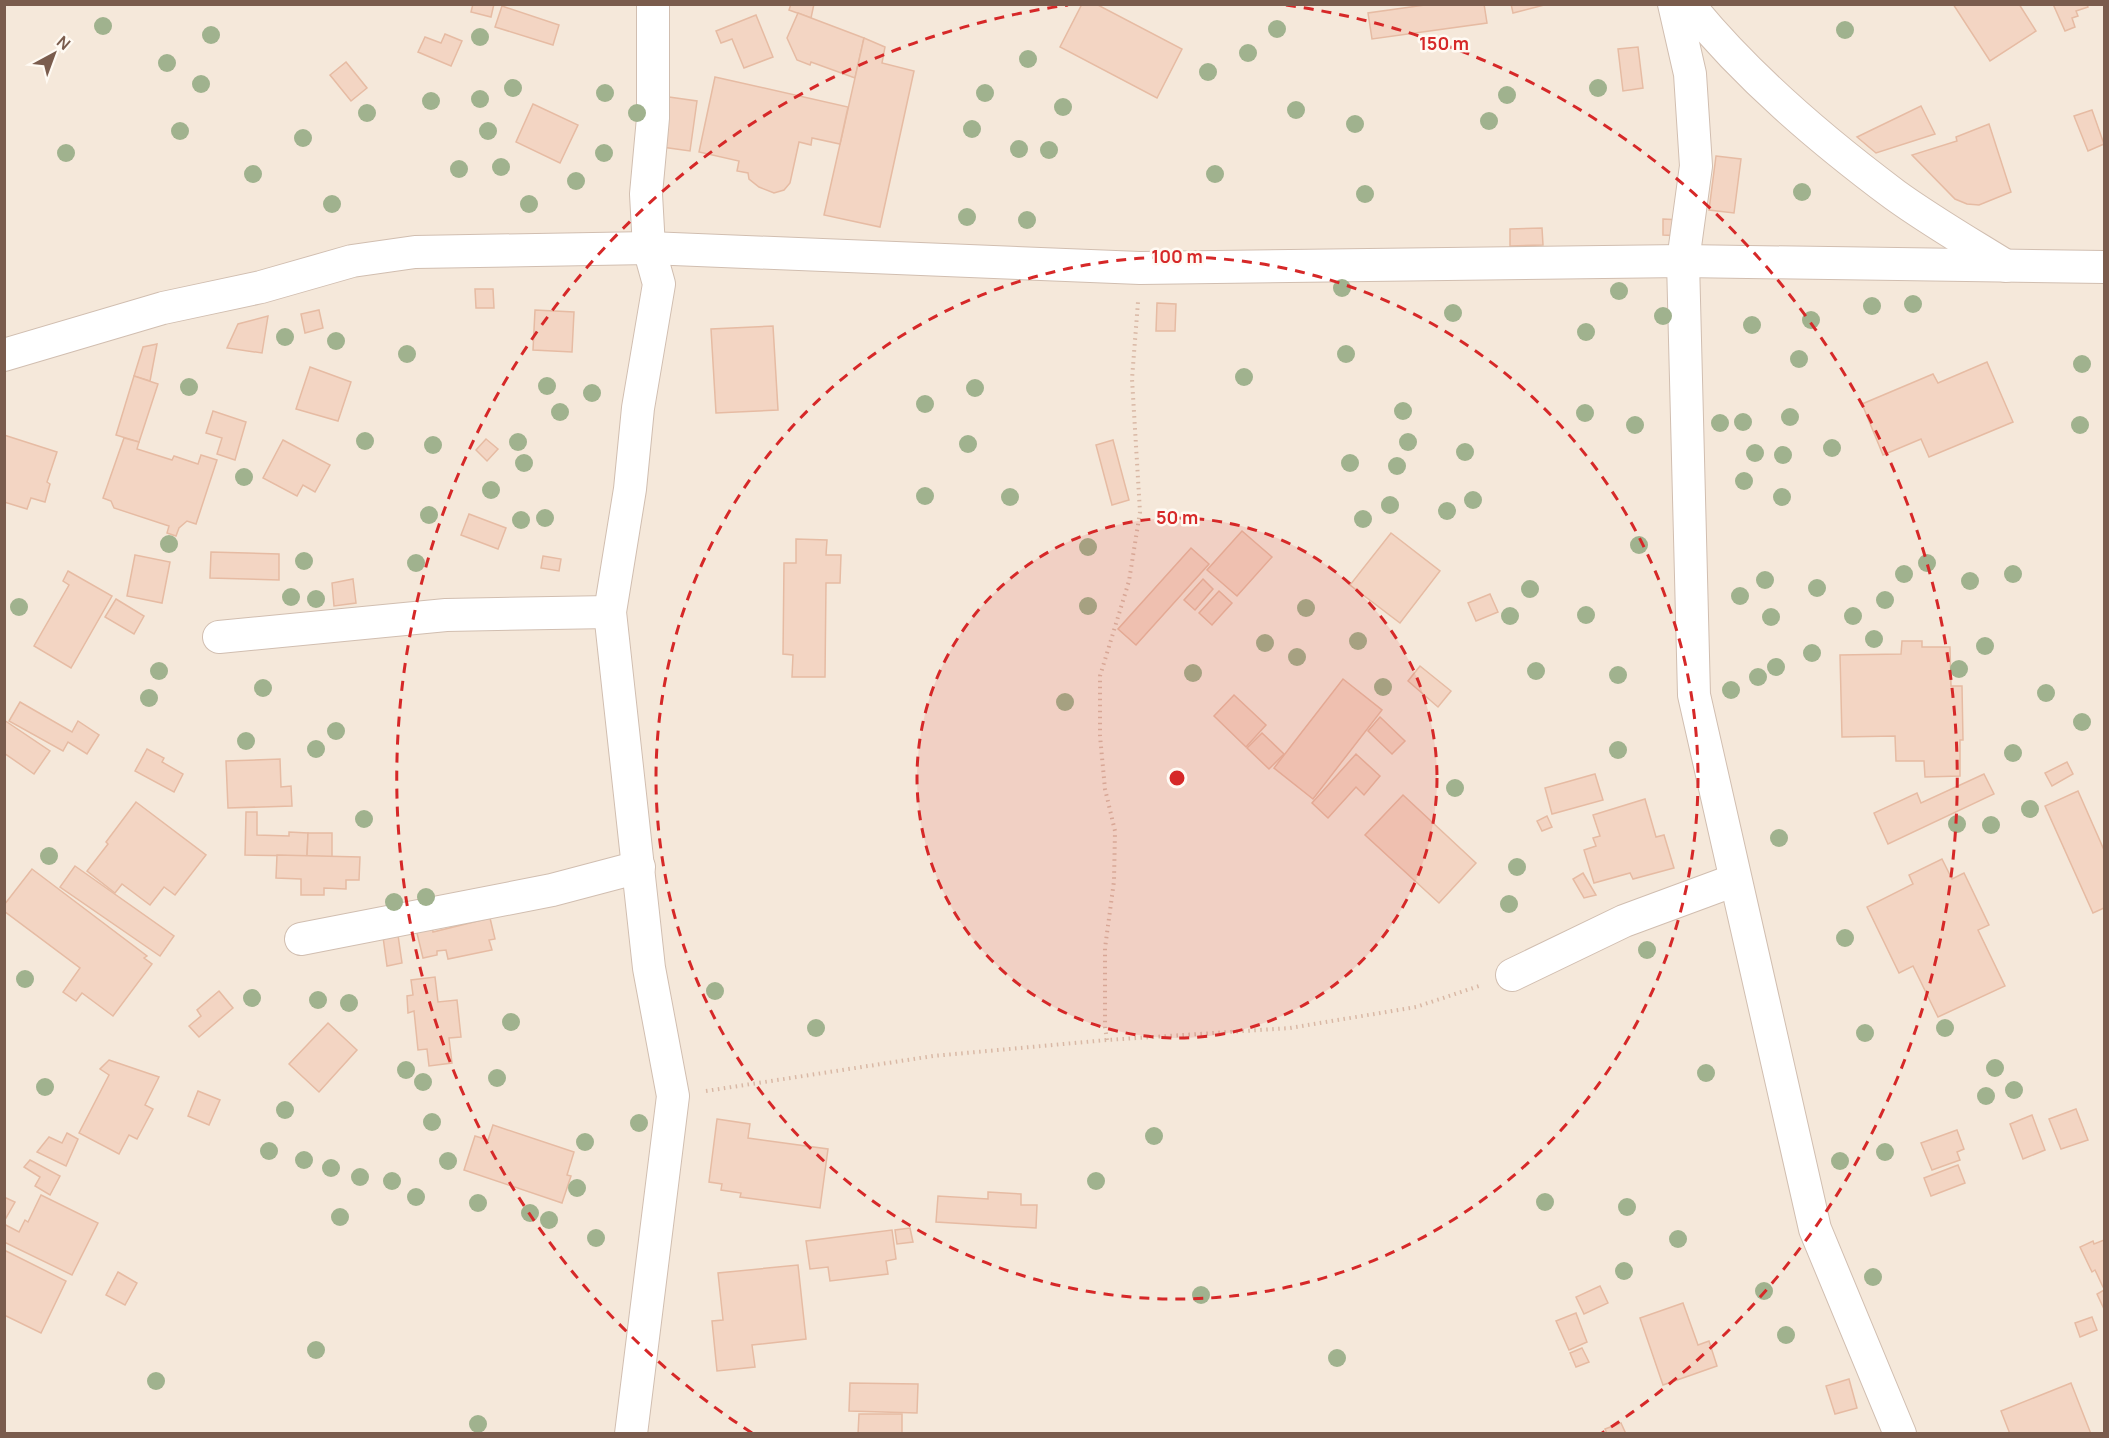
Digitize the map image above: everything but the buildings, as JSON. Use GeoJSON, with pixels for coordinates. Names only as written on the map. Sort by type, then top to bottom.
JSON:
{"type":"FeatureCollection","features":[{"type":"Feature","properties":{"kind":"street"},"geometry":{"type":"LineString","coordinates":[[631,1434],[673,1096],[650,968],[610,612],[630,489],[638,408],[659,284],[649,248],[646,194],[653,118],[653,4]]}},
{"type":"Feature","properties":{"kind":"street"},"geometry":{"type":"LineString","coordinates":[[1674,4],[1690,74],[1696,166],[1683,261],[1694,695],[1815,1229],[1900,1434]]}},
{"type":"Feature","properties":{"kind":"street"},"geometry":{"type":"LineString","coordinates":[[1688,4],[1706,27],[1790,112],[1896,195],[2006,266]]}},
{"type":"Feature","properties":{"kind":"street"},"geometry":{"type":"LineString","coordinates":[[4,354],[163,309],[261,286],[352,261],[415,252],[649,248],[1140,268],[1683,261],[2104,267]]}},
{"type":"Feature","properties":{"kind":"street"},"geometry":{"type":"LineString","coordinates":[[219,637],[446,615],[610,612]]}},
{"type":"Feature","properties":{"kind":"street"},"geometry":{"type":"LineString","coordinates":[[301,939],[552,890],[639,867]]}},
{"type":"Feature","properties":{"kind":"street"},"geometry":{"type":"LineString","coordinates":[[1512,975],[1624,921],[1735,880]]}},
{"type":"Feature","properties":{"kind":"path"},"geometry":{"type":"LineString","coordinates":[[1107,1040],[1105,1027],[1106,948],[1114,881],[1115,831],[1105,789],[1100,736],[1100,676],[1129,581],[1140,512],[1132,379],[1140,268]]}},
{"type":"Feature","properties":{"kind":"path"},"geometry":{"type":"LineString","coordinates":[[673,1096],[933,1056],[1107,1040],[1290,1028],[1416,1008],[1512,975]]}},
{"type":"Feature","properties":{"kind":"shaded area"},"geometry":{"type":"Polygon","coordinates":[[[5,5],[2104,5],[2104,1433],[5,1433],[5,5]]]}}]}
